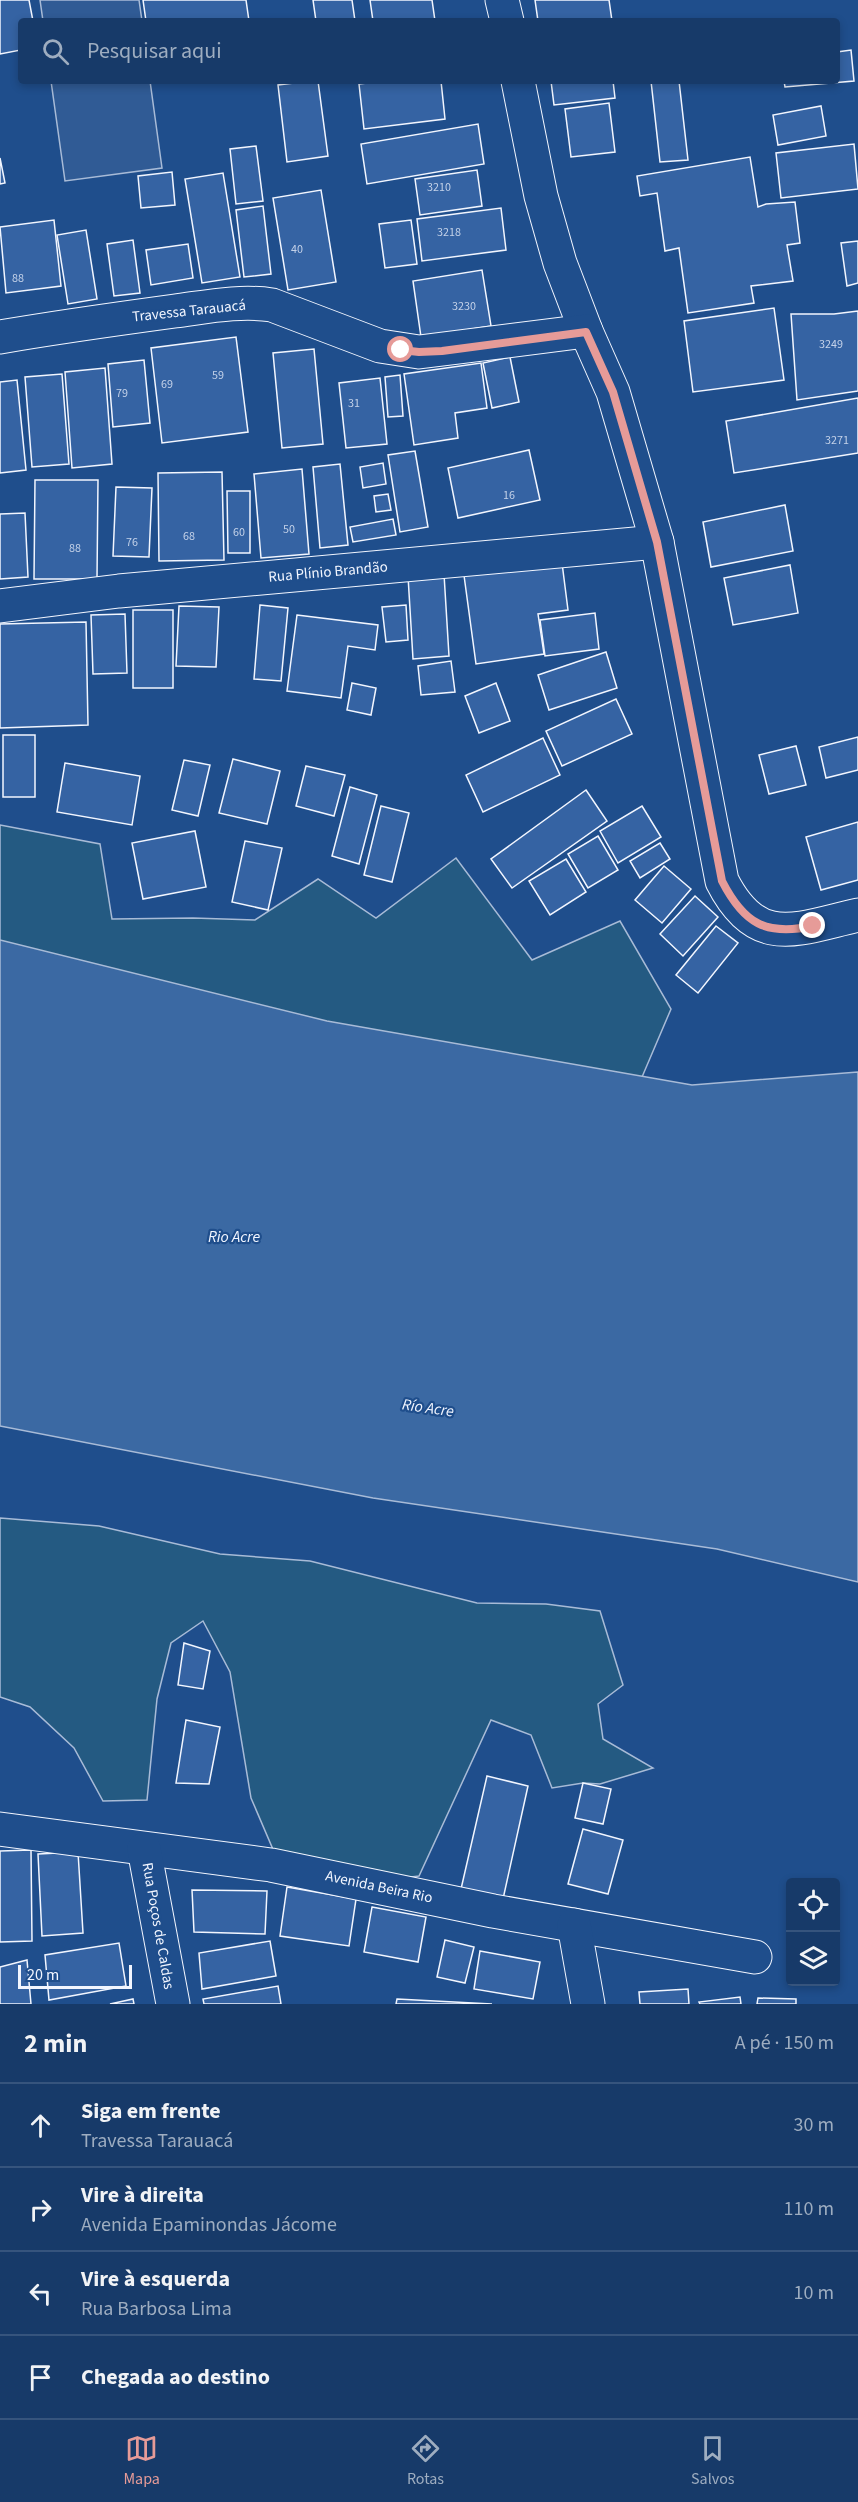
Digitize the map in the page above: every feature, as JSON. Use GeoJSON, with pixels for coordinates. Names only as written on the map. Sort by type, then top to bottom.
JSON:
{"type":"FeatureCollection","features":[{"type":"Feature","properties":{"kind":"street"},"geometry":{"type":"LineString","coordinates":[[502,0],[506,18]]}},
{"type":"Feature","properties":{"kind":"street"},"geometry":{"type":"LineString","coordinates":[[519,84],[541,196],[560,263],[586,332],[613,392],[657,542],[722,881],[732,901],[747,916],[766,927],[789,931],[858,915]]}},
{"type":"Feature","properties":{"kind":"street","name":"Travessa Tarauacá"},"geometry":{"type":"LineString","coordinates":[[0,337],[93,322],[260,303],[272,305],[380,346],[419,352],[586,332]]}},
{"type":"Feature","properties":{"kind":"street","name":"Rua Plínio Brandão"},"geometry":{"type":"LineString","coordinates":[[0,606],[119,591],[657,542]]}},
{"type":"Feature","properties":{"kind":"street","name":"Avenida Beira Rio"},"geometry":{"type":"LineString","coordinates":[[0,1829],[272,1865],[493,1911],[755,1957]]}},
{"type":"Feature","properties":{"kind":"street","name":"Rua Poços de Caldas"},"geometry":{"type":"LineString","coordinates":[[144,1849],[173,2004]]}},
{"type":"Feature","properties":{"kind":"street"},"geometry":{"type":"LineString","coordinates":[[574,1924],[588,2004]]}},
{"type":"Feature","properties":{"kind":"shaded area"},"geometry":{"type":"Polygon","coordinates":[[[40,0],[139,0],[142,18],[43,18],[40,0]]]}},
{"type":"Feature","properties":{"kind":"shaded area"},"geometry":{"type":"Polygon","coordinates":[[[51,84],[150,84],[162,168],[65,181],[51,84]]]}},
{"type":"Feature","properties":{"kind":"shaded area"},"geometry":{"type":"Polygon","coordinates":[[[0,825],[100,844],[112,919],[255,920],[318,879],[376,918],[456,858],[532,960],[620,921],[671,1009],[619,1131],[0,999],[0,825]]]}},
{"type":"Feature","properties":{"kind":"shaded area"},"geometry":{"type":"Polygon","coordinates":[[[0,1518],[99,1526],[220,1554],[310,1561],[477,1603],[546,1604],[600,1611],[623,1685],[598,1704],[603,1739],[653,1768],[600,1784],[583,1783],[552,1788],[531,1735],[491,1720],[419,1876],[387,1880],[275,1854],[251,1798],[230,1672],[203,1621],[171,1643],[157,1699],[147,1800],[103,1801],[74,1748],[30,1707],[0,1697],[0,1518]]]}},
{"type":"Feature","properties":{"kind":"water","name":"Rio Acre"},"geometry":{"type":"Polygon","coordinates":[[[0,940],[327,1021],[692,1085],[858,1072],[858,1582],[717,1549],[373,1498],[0,1426],[0,940]]]}},
{"type":"Feature","properties":{"kind":"building"},"geometry":{"type":"Polygon","coordinates":[[[0,0],[29,0],[32,18],[18,18],[18,51],[0,54],[0,0]]]}},
{"type":"Feature","properties":{"kind":"building"},"geometry":{"type":"Polygon","coordinates":[[[143,0],[246,0],[249,18],[146,18],[143,0]]]}},
{"type":"Feature","properties":{"kind":"building"},"geometry":{"type":"Polygon","coordinates":[[[313,0],[352,0],[355,18],[316,18],[313,0]]]}},
{"type":"Feature","properties":{"kind":"building"},"geometry":{"type":"Polygon","coordinates":[[[370,0],[432,0],[435,18],[373,18],[370,0]]]}},
{"type":"Feature","properties":{"kind":"building"},"geometry":{"type":"Polygon","coordinates":[[[535,0],[609,0],[612,18],[538,18],[535,0]]]}},
{"type":"Feature","properties":{"kind":"building"},"geometry":{"type":"Polygon","coordinates":[[[851,50],[854,81],[840,82],[840,52],[851,50]]]}},
{"type":"Feature","properties":{"kind":"building"},"geometry":{"type":"Polygon","coordinates":[[[318,84],[328,156],[287,162],[278,85],[318,84]]]}},
{"type":"Feature","properties":{"kind":"building"},"geometry":{"type":"Polygon","coordinates":[[[359,84],[441,84],[445,119],[364,129],[359,84]]]}},
{"type":"Feature","properties":{"kind":"building"},"geometry":{"type":"Polygon","coordinates":[[[551,84],[613,84],[615,98],[554,105],[551,84]]]}},
{"type":"Feature","properties":{"kind":"building"},"geometry":{"type":"Polygon","coordinates":[[[651,84],[679,84],[688,160],[660,162],[651,84]]]}},
{"type":"Feature","properties":{"kind":"building"},"geometry":{"type":"Polygon","coordinates":[[[784,84],[820,84],[785,87],[784,84]]]}},
{"type":"Feature","properties":{"kind":"building"},"geometry":{"type":"Polygon","coordinates":[[[609,103],[615,152],[571,157],[565,109],[609,103]]]}},
{"type":"Feature","properties":{"kind":"building"},"geometry":{"type":"Polygon","coordinates":[[[821,106],[826,136],[778,145],[773,115],[821,106]]]}},
{"type":"Feature","properties":{"kind":"building"},"geometry":{"type":"Polygon","coordinates":[[[478,124],[484,164],[367,184],[361,144],[478,124]]]}},
{"type":"Feature","properties":{"kind":"building"},"geometry":{"type":"Polygon","coordinates":[[[854,144],[858,189],[781,198],[776,153],[854,144]]]}},
{"type":"Feature","properties":{"kind":"building"},"geometry":{"type":"Polygon","coordinates":[[[256,146],[263,201],[236,204],[230,149],[256,146]]]}},
{"type":"Feature","properties":{"kind":"building"},"geometry":{"type":"Polygon","coordinates":[[[750,157],[758,207],[766,204],[795,202],[800,243],[787,245],[793,281],[751,286],[754,303],[688,313],[679,248],[665,251],[657,193],[640,196],[637,176],[750,157]]]}},
{"type":"Feature","properties":{"kind":"building"},"geometry":{"type":"Polygon","coordinates":[[[0,158],[5,183],[0,184],[0,158]]]}},
{"type":"Feature","properties":{"kind":"building"},"geometry":{"type":"Polygon","coordinates":[[[477,170],[482,206],[420,215],[415,179],[477,170]]]}},
{"type":"Feature","properties":{"kind":"building"},"geometry":{"type":"Polygon","coordinates":[[[172,172],[175,205],[141,208],[138,176],[172,172]]]}},
{"type":"Feature","properties":{"kind":"building"},"geometry":{"type":"Polygon","coordinates":[[[223,173],[240,277],[202,283],[185,179],[223,173]]]}},
{"type":"Feature","properties":{"kind":"building"},"geometry":{"type":"Polygon","coordinates":[[[321,190],[336,282],[288,290],[273,198],[321,190]]]}},
{"type":"Feature","properties":{"kind":"building"},"geometry":{"type":"Polygon","coordinates":[[[263,206],[271,274],[244,277],[236,210],[263,206]]]}},
{"type":"Feature","properties":{"kind":"building"},"geometry":{"type":"Polygon","coordinates":[[[501,208],[506,250],[422,261],[417,219],[501,208]]]}},
{"type":"Feature","properties":{"kind":"building"},"geometry":{"type":"Polygon","coordinates":[[[54,220],[61,286],[6,293],[0,227],[54,220]]]}},
{"type":"Feature","properties":{"kind":"building"},"geometry":{"type":"Polygon","coordinates":[[[411,220],[417,264],[385,268],[379,224],[411,220]]]}},
{"type":"Feature","properties":{"kind":"building"},"geometry":{"type":"Polygon","coordinates":[[[86,230],[97,299],[68,304],[57,235],[86,230]]]}},
{"type":"Feature","properties":{"kind":"building"},"geometry":{"type":"Polygon","coordinates":[[[133,240],[140,293],[114,296],[107,244],[133,240]]]}},
{"type":"Feature","properties":{"kind":"building"},"geometry":{"type":"Polygon","coordinates":[[[858,241],[858,283],[847,286],[841,243],[858,241]]]}},
{"type":"Feature","properties":{"kind":"building"},"geometry":{"type":"Polygon","coordinates":[[[188,244],[193,278],[151,285],[146,250],[188,244]]]}},
{"type":"Feature","properties":{"kind":"building"},"geometry":{"type":"Polygon","coordinates":[[[482,270],[491,326],[421,337],[413,281],[482,270]]]}},
{"type":"Feature","properties":{"kind":"building"},"geometry":{"type":"Polygon","coordinates":[[[774,308],[784,380],[693,392],[684,321],[774,308]]]}},
{"type":"Feature","properties":{"kind":"building"},"geometry":{"type":"Polygon","coordinates":[[[858,311],[858,391],[797,400],[791,314],[834,314],[858,311]]]}},
{"type":"Feature","properties":{"kind":"building"},"geometry":{"type":"Polygon","coordinates":[[[236,337],[248,432],[162,443],[151,348],[236,337]]]}},
{"type":"Feature","properties":{"kind":"building"},"geometry":{"type":"Polygon","coordinates":[[[314,349],[323,444],[282,448],[273,353],[314,349]]]}},
{"type":"Feature","properties":{"kind":"building"},"geometry":{"type":"Polygon","coordinates":[[[510,357],[519,402],[492,408],[483,363],[510,357]]]}},
{"type":"Feature","properties":{"kind":"building"},"geometry":{"type":"Polygon","coordinates":[[[144,360],[150,423],[113,427],[108,364],[144,360]]]}},
{"type":"Feature","properties":{"kind":"building"},"geometry":{"type":"Polygon","coordinates":[[[481,363],[487,408],[455,413],[458,438],[414,445],[404,374],[481,363]]]}},
{"type":"Feature","properties":{"kind":"building"},"geometry":{"type":"Polygon","coordinates":[[[105,368],[112,464],[72,468],[65,372],[105,368]]]}},
{"type":"Feature","properties":{"kind":"building"},"geometry":{"type":"Polygon","coordinates":[[[62,374],[69,464],[32,467],[25,377],[62,374]]]}},
{"type":"Feature","properties":{"kind":"building"},"geometry":{"type":"Polygon","coordinates":[[[400,375],[403,416],[388,417],[385,377],[400,375]]]}},
{"type":"Feature","properties":{"kind":"building"},"geometry":{"type":"Polygon","coordinates":[[[380,378],[387,444],[346,448],[339,383],[380,378]]]}},
{"type":"Feature","properties":{"kind":"building"},"geometry":{"type":"Polygon","coordinates":[[[17,380],[26,470],[0,473],[0,382],[17,380]]]}},
{"type":"Feature","properties":{"kind":"building"},"geometry":{"type":"Polygon","coordinates":[[[858,398],[858,453],[734,473],[726,421],[858,398]]]}},
{"type":"Feature","properties":{"kind":"building"},"geometry":{"type":"Polygon","coordinates":[[[529,450],[540,500],[458,518],[448,468],[529,450]]]}},
{"type":"Feature","properties":{"kind":"building"},"geometry":{"type":"Polygon","coordinates":[[[415,451],[428,527],[400,532],[388,455],[415,451]]]}},
{"type":"Feature","properties":{"kind":"building"},"geometry":{"type":"Polygon","coordinates":[[[383,463],[386,484],[363,488],[360,467],[383,463]]]}},
{"type":"Feature","properties":{"kind":"building"},"geometry":{"type":"Polygon","coordinates":[[[340,464],[348,545],[320,548],[313,467],[340,464]]]}},
{"type":"Feature","properties":{"kind":"building"},"geometry":{"type":"Polygon","coordinates":[[[302,469],[309,554],[261,558],[254,474],[302,469]]]}},
{"type":"Feature","properties":{"kind":"building"},"geometry":{"type":"Polygon","coordinates":[[[222,472],[224,560],[159,561],[158,473],[222,472]]]}},
{"type":"Feature","properties":{"kind":"building"},"geometry":{"type":"Polygon","coordinates":[[[35,480],[98,480],[97,579],[34,579],[35,480]]]}},
{"type":"Feature","properties":{"kind":"building"},"geometry":{"type":"Polygon","coordinates":[[[116,487],[152,488],[149,557],[113,556],[116,487]]]}},
{"type":"Feature","properties":{"kind":"building"},"geometry":{"type":"Polygon","coordinates":[[[227,491],[250,491],[250,553],[228,553],[227,491]]]}},
{"type":"Feature","properties":{"kind":"building"},"geometry":{"type":"Polygon","coordinates":[[[388,494],[391,510],[376,512],[374,496],[388,494]]]}},
{"type":"Feature","properties":{"kind":"building"},"geometry":{"type":"Polygon","coordinates":[[[785,505],[793,551],[711,567],[703,522],[785,505]]]}},
{"type":"Feature","properties":{"kind":"building"},"geometry":{"type":"Polygon","coordinates":[[[25,513],[28,577],[0,579],[0,514],[25,513]]]}},
{"type":"Feature","properties":{"kind":"building"},"geometry":{"type":"Polygon","coordinates":[[[393,519],[396,535],[353,542],[350,527],[393,519]]]}},
{"type":"Feature","properties":{"kind":"building"},"geometry":{"type":"Polygon","coordinates":[[[561,555],[568,610],[538,614],[544,654],[476,664],[463,568],[561,555]]]}},
{"type":"Feature","properties":{"kind":"building"},"geometry":{"type":"Polygon","coordinates":[[[790,565],[798,613],[733,625],[724,578],[790,565]]]}},
{"type":"Feature","properties":{"kind":"building"},"geometry":{"type":"Polygon","coordinates":[[[444,574],[449,656],[413,659],[408,576],[444,574]]]}},
{"type":"Feature","properties":{"kind":"building"},"geometry":{"type":"Polygon","coordinates":[[[260,605],[288,608],[281,681],[254,679],[260,605]]]}},
{"type":"Feature","properties":{"kind":"building"},"geometry":{"type":"Polygon","coordinates":[[[406,605],[408,640],[386,642],[382,607],[406,605]]]}},
{"type":"Feature","properties":{"kind":"building"},"geometry":{"type":"Polygon","coordinates":[[[179,606],[219,607],[216,667],[176,666],[179,606]]]}},
{"type":"Feature","properties":{"kind":"building"},"geometry":{"type":"Polygon","coordinates":[[[133,610],[173,610],[173,688],[133,688],[133,610]]]}},
{"type":"Feature","properties":{"kind":"building"},"geometry":{"type":"Polygon","coordinates":[[[595,613],[599,649],[545,656],[540,620],[595,613]]]}},
{"type":"Feature","properties":{"kind":"building"},"geometry":{"type":"Polygon","coordinates":[[[125,614],[127,673],[93,674],[91,615],[125,614]]]}},
{"type":"Feature","properties":{"kind":"building"},"geometry":{"type":"Polygon","coordinates":[[[297,615],[378,625],[375,650],[348,646],[341,698],[287,691],[297,615]]]}},
{"type":"Feature","properties":{"kind":"building"},"geometry":{"type":"Polygon","coordinates":[[[86,622],[88,725],[0,728],[0,624],[86,622]]]}},
{"type":"Feature","properties":{"kind":"building"},"geometry":{"type":"Polygon","coordinates":[[[606,652],[617,688],[549,710],[538,675],[606,652]]]}},
{"type":"Feature","properties":{"kind":"building"},"geometry":{"type":"Polygon","coordinates":[[[451,661],[455,692],[421,695],[418,666],[451,661]]]}},
{"type":"Feature","properties":{"kind":"building"},"geometry":{"type":"Polygon","coordinates":[[[352,683],[376,688],[371,715],[347,710],[352,683]]]}},
{"type":"Feature","properties":{"kind":"building"},"geometry":{"type":"Polygon","coordinates":[[[496,683],[510,721],[479,733],[465,696],[496,683]]]}},
{"type":"Feature","properties":{"kind":"building"},"geometry":{"type":"Polygon","coordinates":[[[616,699],[632,734],[562,766],[546,731],[616,699]]]}},
{"type":"Feature","properties":{"kind":"building"},"geometry":{"type":"Polygon","coordinates":[[[3,735],[35,735],[35,797],[3,797],[3,735]]]}},
{"type":"Feature","properties":{"kind":"building"},"geometry":{"type":"Polygon","coordinates":[[[858,737],[858,770],[826,778],[819,747],[858,737]]]}},
{"type":"Feature","properties":{"kind":"building"},"geometry":{"type":"Polygon","coordinates":[[[543,738],[560,775],[483,812],[466,775],[543,738]]]}},
{"type":"Feature","properties":{"kind":"building"},"geometry":{"type":"Polygon","coordinates":[[[796,746],[806,785],[769,794],[759,755],[796,746]]]}},
{"type":"Feature","properties":{"kind":"building"},"geometry":{"type":"Polygon","coordinates":[[[233,759],[280,771],[267,824],[219,813],[233,759]]]}},
{"type":"Feature","properties":{"kind":"building"},"geometry":{"type":"Polygon","coordinates":[[[184,760],[210,765],[198,816],[172,810],[184,760]]]}},
{"type":"Feature","properties":{"kind":"building"},"geometry":{"type":"Polygon","coordinates":[[[65,763],[140,776],[132,825],[57,812],[65,763]]]}},
{"type":"Feature","properties":{"kind":"building"},"geometry":{"type":"Polygon","coordinates":[[[306,766],[345,775],[334,816],[296,806],[306,766]]]}},
{"type":"Feature","properties":{"kind":"building"},"geometry":{"type":"Polygon","coordinates":[[[350,787],[377,795],[359,864],[332,856],[350,787]]]}},
{"type":"Feature","properties":{"kind":"building"},"geometry":{"type":"Polygon","coordinates":[[[586,790],[607,821],[512,888],[491,859],[586,790]]]}},
{"type":"Feature","properties":{"kind":"building"},"geometry":{"type":"Polygon","coordinates":[[[381,806],[409,813],[392,882],[364,875],[381,806]]]}},
{"type":"Feature","properties":{"kind":"building"},"geometry":{"type":"Polygon","coordinates":[[[642,806],[661,837],[618,863],[600,831],[642,806]]]}},
{"type":"Feature","properties":{"kind":"building"},"geometry":{"type":"Polygon","coordinates":[[[858,822],[858,880],[821,890],[806,837],[858,822]]]}},
{"type":"Feature","properties":{"kind":"building"},"geometry":{"type":"Polygon","coordinates":[[[195,831],[206,887],[143,899],[132,843],[195,831]]]}},
{"type":"Feature","properties":{"kind":"building"},"geometry":{"type":"Polygon","coordinates":[[[598,836],[618,870],[588,888],[568,854],[598,836]]]}},
{"type":"Feature","properties":{"kind":"building"},"geometry":{"type":"Polygon","coordinates":[[[245,841],[282,848],[268,910],[232,902],[245,841]]]}},
{"type":"Feature","properties":{"kind":"building"},"geometry":{"type":"Polygon","coordinates":[[[660,843],[670,859],[640,878],[630,861],[660,843]]]}},
{"type":"Feature","properties":{"kind":"building"},"geometry":{"type":"Polygon","coordinates":[[[566,859],[586,892],[550,915],[529,881],[566,859]]]}},
{"type":"Feature","properties":{"kind":"building"},"geometry":{"type":"Polygon","coordinates":[[[664,866],[691,889],[662,923],[635,900],[664,866]]]}},
{"type":"Feature","properties":{"kind":"building"},"geometry":{"type":"Polygon","coordinates":[[[695,896],[718,917],[683,956],[660,934],[695,896]]]}},
{"type":"Feature","properties":{"kind":"building"},"geometry":{"type":"Polygon","coordinates":[[[716,926],[738,943],[698,993],[676,975],[716,926]]]}},
{"type":"Feature","properties":{"kind":"building"},"geometry":{"type":"Polygon","coordinates":[[[184,1643],[210,1651],[203,1689],[178,1685],[184,1643]]]}},
{"type":"Feature","properties":{"kind":"building"},"geometry":{"type":"Polygon","coordinates":[[[186,1720],[220,1727],[209,1784],[176,1783],[186,1720]]]}},
{"type":"Feature","properties":{"kind":"building"},"geometry":{"type":"Polygon","coordinates":[[[487,1776],[528,1786],[503,1899],[461,1889],[487,1776]]]}},
{"type":"Feature","properties":{"kind":"building"},"geometry":{"type":"Polygon","coordinates":[[[583,1783],[611,1789],[603,1824],[575,1818],[583,1783]]]}},
{"type":"Feature","properties":{"kind":"building"},"geometry":{"type":"Polygon","coordinates":[[[583,1829],[623,1840],[608,1894],[568,1884],[583,1829]]]}},
{"type":"Feature","properties":{"kind":"building"},"geometry":{"type":"Polygon","coordinates":[[[31,1850],[32,1941],[0,1942],[0,1851],[31,1850]]]}},
{"type":"Feature","properties":{"kind":"building"},"geometry":{"type":"Polygon","coordinates":[[[78,1852],[83,1933],[42,1936],[38,1854],[78,1852]]]}},
{"type":"Feature","properties":{"kind":"building"},"geometry":{"type":"Polygon","coordinates":[[[287,1887],[356,1899],[349,1946],[280,1936],[287,1887]]]}},
{"type":"Feature","properties":{"kind":"building"},"geometry":{"type":"Polygon","coordinates":[[[192,1890],[267,1891],[265,1934],[194,1932],[192,1890]]]}},
{"type":"Feature","properties":{"kind":"building"},"geometry":{"type":"Polygon","coordinates":[[[372,1907],[426,1917],[418,1962],[364,1952],[372,1907]]]}},
{"type":"Feature","properties":{"kind":"building"},"geometry":{"type":"Polygon","coordinates":[[[445,1940],[474,1947],[465,1983],[437,1977],[445,1940]]]}},
{"type":"Feature","properties":{"kind":"building"},"geometry":{"type":"Polygon","coordinates":[[[270,1941],[276,1976],[202,1989],[199,1953],[270,1941]]]}},
{"type":"Feature","properties":{"kind":"building"},"geometry":{"type":"Polygon","coordinates":[[[119,1943],[126,1986],[49,2000],[45,1955],[119,1943]]]}},
{"type":"Feature","properties":{"kind":"building"},"geometry":{"type":"Polygon","coordinates":[[[480,1951],[540,1962],[533,1999],[474,1989],[480,1951]]]}},
{"type":"Feature","properties":{"kind":"building"},"geometry":{"type":"Polygon","coordinates":[[[27,1960],[31,2004],[0,2004],[0,1967],[27,1960]]]}},
{"type":"Feature","properties":{"kind":"building"},"geometry":{"type":"Polygon","coordinates":[[[278,1986],[281,2004],[204,2004],[203,1999],[278,1986]]]}},
{"type":"Feature","properties":{"kind":"building"},"geometry":{"type":"Polygon","coordinates":[[[688,1989],[689,2004],[640,2004],[639,1992],[688,1989]]]}},
{"type":"Feature","properties":{"kind":"building"},"geometry":{"type":"Polygon","coordinates":[[[740,1997],[741,2004],[700,2004],[699,2002],[740,1997]]]}},
{"type":"Feature","properties":{"kind":"building"},"geometry":{"type":"Polygon","coordinates":[[[758,1998],[796,1999],[796,2004],[757,2004],[758,1998]]]}},
{"type":"Feature","properties":{"kind":"building"},"geometry":{"type":"Polygon","coordinates":[[[133,1999],[134,2004],[110,2004],[133,1999]]]}},
{"type":"Feature","properties":{"kind":"building"},"geometry":{"type":"Polygon","coordinates":[[[397,1999],[492,2004],[396,2004],[397,1999]]]}},
{"type":"Feature","properties":{"kind":"route"},"geometry":{"type":"LineString","coordinates":[[401,350],[442,351],[586,332],[613,392],[657,542],[722,881],[732,901],[747,916],[766,927],[789,931],[813,926]]}},
{"type":"Feature","properties":{"kind":"water label","name":"Río Acre"},"geometry":{"type":"Point","coordinates":[428,1408]}}]}
